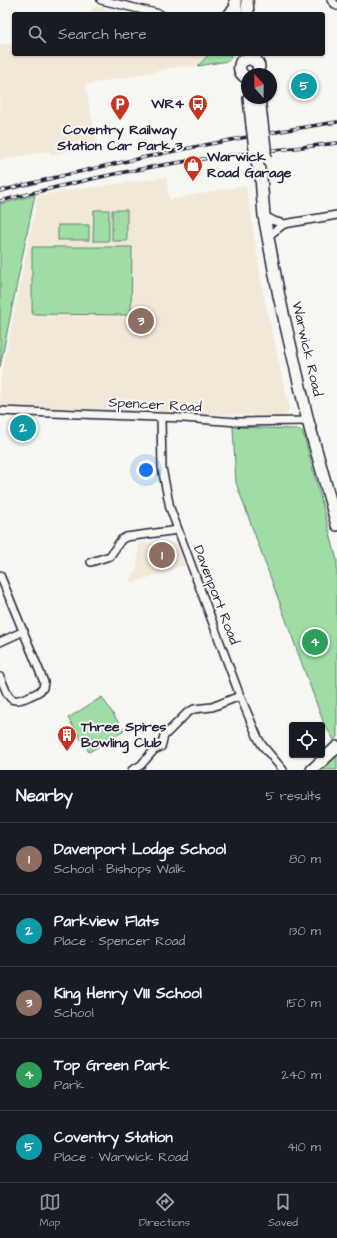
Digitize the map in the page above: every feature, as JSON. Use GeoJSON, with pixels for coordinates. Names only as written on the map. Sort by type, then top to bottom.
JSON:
{"type":"FeatureCollection","features":[{"type":"Feature","properties":{"kind":"main road"},"geometry":{"type":"LineString","coordinates":[[247,0],[248,12]]}},
{"type":"Feature","properties":{"kind":"main road"},"geometry":{"type":"LineString","coordinates":[[241,73],[239,68],[243,57],[255,58],[259,68]]}},
{"type":"Feature","properties":{"kind":"main road","name":"Warwick Road"},"geometry":{"type":"LineString","coordinates":[[250,104],[265,148],[260,158],[264,216],[278,296],[308,421],[337,525]]}},
{"type":"Feature","properties":{"kind":"main road","name":"Warwick Road"},"geometry":{"type":"LineString","coordinates":[[257,124],[259,104]]}},
{"type":"Feature","properties":{"kind":"main road"},"geometry":{"type":"LineString","coordinates":[[312,770],[337,747]]}},
{"type":"Feature","properties":{"kind":"street"},"geometry":{"type":"LineString","coordinates":[[101,0],[132,3],[155,12]]}},
{"type":"Feature","properties":{"kind":"street"},"geometry":{"type":"LineString","coordinates":[[331,0],[337,6]]}},
{"type":"Feature","properties":{"kind":"street"},"geometry":{"type":"LineString","coordinates":[[264,216],[284,224],[337,215]]}},
{"type":"Feature","properties":{"kind":"street"},"geometry":{"type":"LineString","coordinates":[[268,236],[284,224]]}},
{"type":"Feature","properties":{"kind":"street","name":"Spencer Road"},"geometry":{"type":"LineString","coordinates":[[0,411],[237,422],[308,421]]}},
{"type":"Feature","properties":{"kind":"street","name":"Davenport Road"},"geometry":{"type":"LineString","coordinates":[[162,418],[162,468],[170,508],[240,696],[260,742],[283,770]]}},
{"type":"Feature","properties":{"kind":"street"},"geometry":{"type":"LineString","coordinates":[[91,562],[110,556],[121,540],[126,537],[178,530]]}},
{"type":"Feature","properties":{"kind":"street"},"geometry":{"type":"LineString","coordinates":[[0,575],[44,682],[43,688],[39,692],[20,701],[14,701],[10,697],[0,677]]}},
{"type":"Feature","properties":{"kind":"street"},"geometry":{"type":"LineString","coordinates":[[0,642],[24,631]]}},
{"type":"Feature","properties":{"kind":"street"},"geometry":{"type":"LineString","coordinates":[[132,770],[141,764],[154,750],[161,746],[164,736],[187,712],[194,709],[212,707],[240,696]]}},
{"type":"Feature","properties":{"kind":"shaded area"},"geometry":{"type":"Polygon","coordinates":[[[95,6],[117,12],[90,12],[95,6]]]}},
{"type":"Feature","properties":{"kind":"shaded area"},"geometry":{"type":"Polygon","coordinates":[[[0,44],[12,45],[12,56],[207,56],[198,66],[178,67],[85,85],[97,142],[92,143],[92,146],[51,155],[49,151],[0,160],[0,44]]]}},
{"type":"Feature","properties":{"kind":"shaded area"},"geometry":{"type":"Polygon","coordinates":[[[166,177],[169,200],[246,185],[263,292],[288,403],[289,409],[287,414],[282,416],[244,415],[0,406],[0,382],[38,195],[166,177]]]}},
{"type":"Feature","properties":{"kind":"shaded area"},"geometry":{"type":"Polygon","coordinates":[[[139,543],[176,543],[185,565],[132,583],[131,580],[137,569],[139,543]]]}},
{"type":"Feature","properties":{"kind":"green space"},"geometry":{"type":"Polygon","coordinates":[[[207,56],[230,56],[231,58],[228,61],[198,66],[207,56]]]}},
{"type":"Feature","properties":{"kind":"green space"},"geometry":{"type":"Polygon","coordinates":[[[35,195],[33,204],[0,367],[0,204],[35,195]]]}},
{"type":"Feature","properties":{"kind":"green space"},"geometry":{"type":"Polygon","coordinates":[[[94,210],[109,210],[109,241],[93,241],[94,210]]]}},
{"type":"Feature","properties":{"kind":"green space"},"geometry":{"type":"Polygon","coordinates":[[[112,210],[127,210],[127,241],[112,241],[112,210]]]}},
{"type":"Feature","properties":{"kind":"green space"},"geometry":{"type":"Polygon","coordinates":[[[58,225],[89,225],[89,240],[58,240],[58,225]]]}},
{"type":"Feature","properties":{"kind":"green space"},"geometry":{"type":"Polygon","coordinates":[[[32,247],[132,247],[131,315],[32,314],[32,247]]]}},
{"type":"Feature","properties":{"kind":"green space"},"geometry":{"type":"Polygon","coordinates":[[[233,427],[294,429],[302,431],[337,560],[337,737],[334,740],[325,726],[325,722],[323,722],[236,483],[233,427]]]}},
{"type":"Feature","properties":{"kind":"green space"},"geometry":{"type":"Polygon","coordinates":[[[102,697],[124,731],[89,752],[68,718],[102,697]]]}},
{"type":"Feature","properties":{"kind":"green space"},"geometry":{"type":"Polygon","coordinates":[[[337,747],[337,770],[312,770],[337,747]]]}},
{"type":"Feature","properties":{"kind":"railway"},"geometry":{"type":"LineString","coordinates":[[0,191],[168,152],[337,122]]}},
{"type":"Feature","properties":{"kind":"railway"},"geometry":{"type":"LineString","coordinates":[[0,201],[85,180],[161,165],[337,143]]}},
{"type":"Feature","properties":{"kind":"place","name":"Coventry Station"},"geometry":{"type":"Point","coordinates":[304,86]}},
{"type":"Feature","properties":{"kind":"place","name":"Coventry Railway Station Car Park 3"},"geometry":{"type":"Point","coordinates":[120,121]}},
{"type":"Feature","properties":{"kind":"place","name":"WR4"},"geometry":{"type":"Point","coordinates":[198,121]}},
{"type":"Feature","properties":{"kind":"place","name":"Warwick Road Garage"},"geometry":{"type":"Point","coordinates":[193,182]}},
{"type":"Feature","properties":{"kind":"place","name":"King Henry VIII School"},"geometry":{"type":"Point","coordinates":[141,321]}},
{"type":"Feature","properties":{"kind":"place","name":"Parkview Flats"},"geometry":{"type":"Point","coordinates":[23,428]}},
{"type":"Feature","properties":{"kind":"place","name":"Davenport Lodge School"},"geometry":{"type":"Point","coordinates":[162,555]}},
{"type":"Feature","properties":{"kind":"place","name":"Top Green Park"},"geometry":{"type":"Point","coordinates":[315,642]}},
{"type":"Feature","properties":{"kind":"place","name":"Three Spires Bowling Club"},"geometry":{"type":"Point","coordinates":[67,752]}}]}
